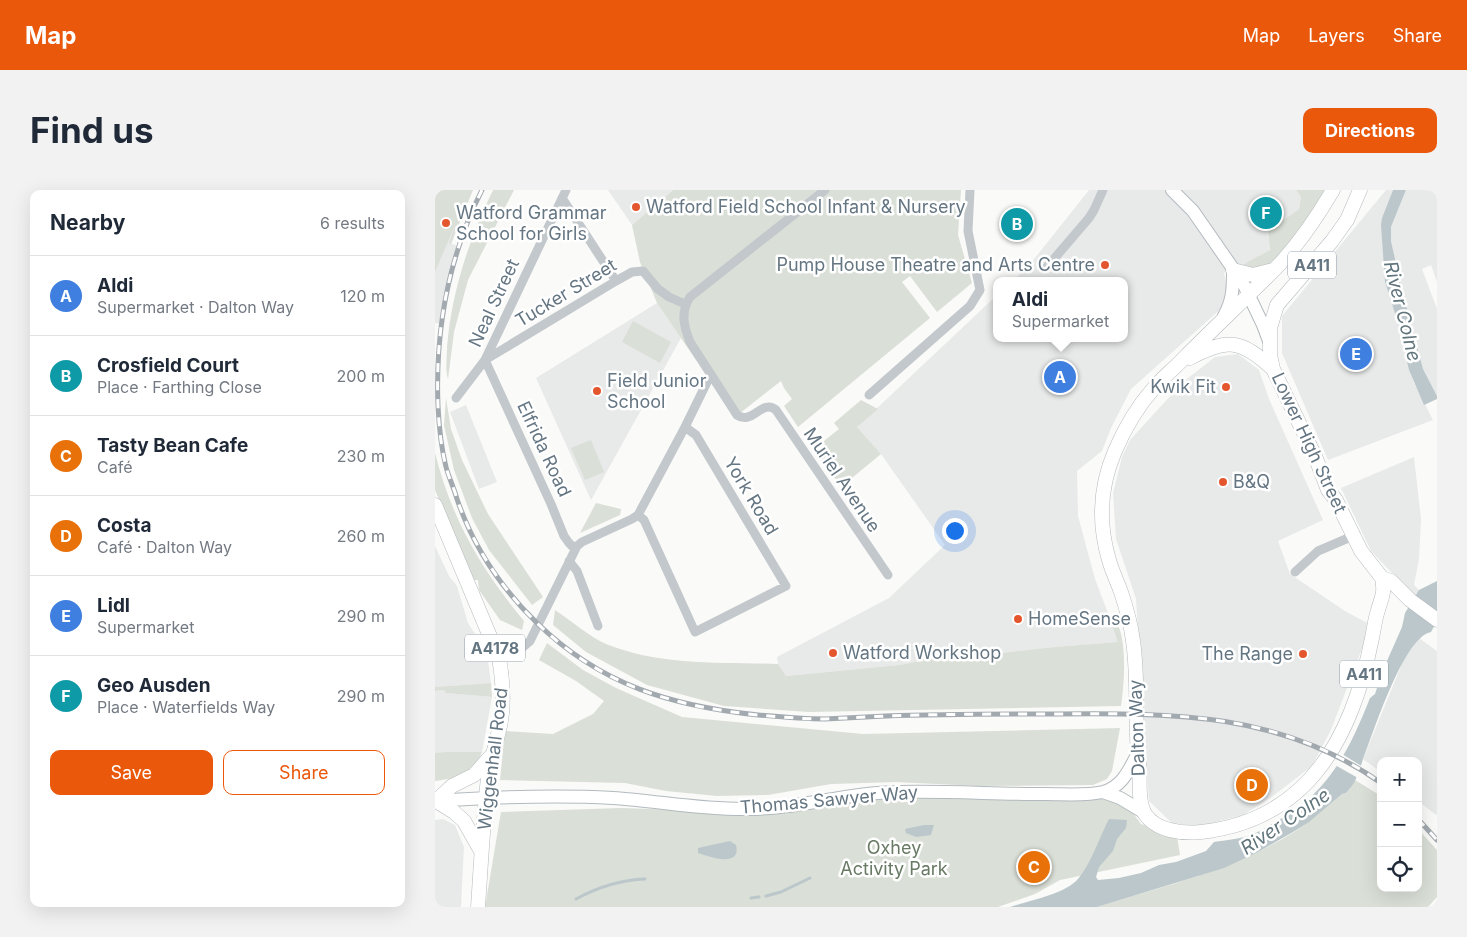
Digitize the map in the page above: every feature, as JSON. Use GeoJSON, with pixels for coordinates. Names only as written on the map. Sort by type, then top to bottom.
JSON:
{"type":"FeatureCollection","features":[{"type":"Feature","properties":{"kind":"main road","name":"A411"},"geometry":{"type":"LineString","coordinates":[[1249,296],[1305,234],[1333,190]]}},
{"type":"Feature","properties":{"kind":"main road","name":"A411"},"geometry":{"type":"LineString","coordinates":[[1269,341],[1270,328],[1279,302],[1332,241],[1347,220],[1360,190]]}},
{"type":"Feature","properties":{"kind":"main road"},"geometry":{"type":"LineString","coordinates":[[1233,270],[1253,275],[1274,270]]}},
{"type":"Feature","properties":{"kind":"main road","name":"Dalton Way"},"geometry":{"type":"LineString","coordinates":[[1145,813],[1142,803],[1137,754],[1133,641],[1124,602],[1109,562],[1102,532],[1102,501],[1109,466],[1132,419],[1153,389],[1223,318],[1249,296]]}},
{"type":"Feature","properties":{"kind":"main road","name":"Lower High Street"},"geometry":{"type":"LineString","coordinates":[[1269,341],[1273,369],[1315,456],[1328,490],[1336,500],[1361,552],[1382,578],[1391,581],[1410,600],[1437,620]]}},
{"type":"Feature","properties":{"kind":"main road","name":"A411"},"geometry":{"type":"LineString","coordinates":[[1176,366],[1210,348],[1220,344],[1229,344],[1247,350],[1273,369]]}},
{"type":"Feature","properties":{"kind":"main road","name":"Wiggenhall Road"},"geometry":{"type":"LineString","coordinates":[[435,505],[499,658],[503,682],[500,726],[491,756],[486,799],[478,907]]}},
{"type":"Feature","properties":{"kind":"main road","name":"A411"},"geometry":{"type":"LineString","coordinates":[[1145,813],[1158,824],[1171,830],[1197,832],[1241,823],[1260,816],[1289,800],[1310,780],[1324,765],[1351,713],[1360,690],[1377,610],[1384,594],[1382,578]]}},
{"type":"Feature","properties":{"kind":"main road"},"geometry":{"type":"LineString","coordinates":[[1381,602],[1392,597],[1410,600]]}},
{"type":"Feature","properties":{"kind":"main road"},"geometry":{"type":"LineString","coordinates":[[481,851],[464,821],[435,801],[451,786],[474,775],[491,756]]}},
{"type":"Feature","properties":{"kind":"street"},"geometry":{"type":"LineString","coordinates":[[499,658],[523,647],[529,641],[575,549],[582,542],[638,515],[685,427],[711,374],[690,342],[686,332],[684,319],[685,304],[825,190]]}},
{"type":"Feature","properties":{"kind":"street"},"geometry":{"type":"LineString","coordinates":[[869,395],[970,306],[980,290],[968,231],[970,190]]}},
{"type":"Feature","properties":{"kind":"street"},"geometry":{"type":"LineString","coordinates":[[1047,267],[1089,218],[1103,190]]}},
{"type":"Feature","properties":{"kind":"street","name":"Lower High Street"},"geometry":{"type":"LineString","coordinates":[[1173,190],[1193,211],[1212,236],[1243,283],[1269,341]]}},
{"type":"Feature","properties":{"kind":"street"},"geometry":{"type":"LineString","coordinates":[[564,194],[616,281]]}},
{"type":"Feature","properties":{"kind":"street","name":"Neal Street"},"geometry":{"type":"LineString","coordinates":[[456,398],[485,360],[564,194]]}},
{"type":"Feature","properties":{"kind":"street"},"geometry":{"type":"LineString","coordinates":[[1223,318],[1231,304],[1233,270]]}},
{"type":"Feature","properties":{"kind":"street","name":"Tucker Street"},"geometry":{"type":"LineString","coordinates":[[485,360],[632,272],[643,271],[658,289],[669,297],[685,304]]}},
{"type":"Feature","properties":{"kind":"street","name":"Elfrida Road"},"geometry":{"type":"LineString","coordinates":[[485,360],[564,536],[575,549]]}},
{"type":"Feature","properties":{"kind":"street","name":"Muriel Avenue"},"geometry":{"type":"LineString","coordinates":[[711,374],[737,415],[741,418],[750,417],[767,406],[776,410],[888,576]]}},
{"type":"Feature","properties":{"kind":"street","name":"York Road"},"geometry":{"type":"LineString","coordinates":[[638,515],[644,520],[695,632],[786,586],[696,435],[685,427]]}},
{"type":"Feature","properties":{"kind":"street"},"geometry":{"type":"LineString","coordinates":[[1295,572],[1319,551],[1353,536]]}},
{"type":"Feature","properties":{"kind":"street"},"geometry":{"type":"LineString","coordinates":[[569,561],[577,571],[598,626]]}},
{"type":"Feature","properties":{"kind":"street"},"geometry":{"type":"LineString","coordinates":[[1103,792],[1123,780],[1137,754]]}},
{"type":"Feature","properties":{"kind":"street","name":"Thomas Sawyer Way"},"geometry":{"type":"LineString","coordinates":[[435,801],[543,797],[605,798],[704,808],[749,809],[773,808],[863,794],[897,792],[986,794],[1103,792],[1120,798],[1145,813]]}},
{"type":"Feature","properties":{"kind":"shaded area"},"geometry":{"type":"Polygon","coordinates":[[[435,190],[469,190],[450,243],[460,247],[448,292],[444,324],[435,323],[435,190]]]}},
{"type":"Feature","properties":{"kind":"shaded area","name":"Watford Field School Infant & Nursery"},"geometry":{"type":"Polygon","coordinates":[[[608,190],[673,190],[632,225],[608,190]]]}},
{"type":"Feature","properties":{"kind":"shaded area"},"geometry":{"type":"Polygon","coordinates":[[[1089,190],[1296,190],[1301,197],[1299,209],[1268,231],[1270,250],[1224,273],[1228,293],[1222,308],[1131,389],[1111,428],[1102,451],[1077,471],[1078,516],[1095,579],[1119,642],[1001,653],[958,654],[899,665],[786,676],[778,664],[777,657],[889,598],[945,545],[881,454],[857,427],[993,299],[993,342],[1128,342],[1128,277],[1017,277],[1031,263],[1089,190]]]}},
{"type":"Feature","properties":{"kind":"shaded area"},"geometry":{"type":"Polygon","coordinates":[[[1386,190],[1393,190],[1382,218],[1385,282],[1414,383],[1433,420],[1328,460],[1282,353],[1282,316],[1386,190]]]}},
{"type":"Feature","properties":{"kind":"shaded area"},"geometry":{"type":"Polygon","coordinates":[[[1406,190],[1437,190],[1437,282],[1431,265],[1422,269],[1437,309],[1437,396],[1423,369],[1391,241],[1391,227],[1406,190]]]}},
{"type":"Feature","properties":{"kind":"shaded area","name":"Field Junior School"},"geometry":{"type":"Polygon","coordinates":[[[657,303],[681,338],[591,500],[536,378],[657,303]]]}},
{"type":"Feature","properties":{"kind":"shaded area"},"geometry":{"type":"Polygon","coordinates":[[[1238,354],[1259,370],[1269,399],[1323,520],[1278,541],[1290,574],[1345,611],[1371,625],[1331,730],[1312,766],[1273,796],[1243,815],[1200,826],[1172,823],[1149,801],[1136,599],[1116,539],[1113,493],[1122,457],[1130,440],[1183,382],[1215,357],[1238,354]]]}},
{"type":"Feature","properties":{"kind":"shaded area"},"geometry":{"type":"Polygon","coordinates":[[[466,405],[497,482],[479,489],[450,412],[466,405]]]}},
{"type":"Feature","properties":{"kind":"shaded area"},"geometry":{"type":"Polygon","coordinates":[[[1414,457],[1421,519],[1419,559],[1414,585],[1419,590],[1415,597],[1371,551],[1341,488],[1414,457]]]}},
{"type":"Feature","properties":{"kind":"shaded area"},"geometry":{"type":"Polygon","coordinates":[[[435,546],[449,576],[457,586],[468,623],[487,653],[491,683],[435,687],[435,546]]]}},
{"type":"Feature","properties":{"kind":"shaded area"},"geometry":{"type":"Polygon","coordinates":[[[1419,638],[1437,651],[1436,815],[1422,804],[1422,757],[1377,757],[1377,769],[1363,759],[1404,659],[1419,638]]]}},
{"type":"Feature","properties":{"kind":"shaded area"},"geometry":{"type":"Polygon","coordinates":[[[444,690],[446,693],[492,697],[482,752],[435,753],[435,691],[444,690]]]}},
{"type":"Feature","properties":{"kind":"shaded area"},"geometry":{"type":"Polygon","coordinates":[[[443,819],[455,825],[464,847],[461,907],[435,907],[435,820],[443,819]]]}},
{"type":"Feature","properties":{"kind":"green space","name":"Watford Grammar School for Girls"},"geometry":{"type":"Polygon","coordinates":[[[435,190],[473,190],[451,244],[449,243],[456,223],[435,272],[435,190]]]}},
{"type":"Feature","properties":{"kind":"green space"},"geometry":{"type":"Polygon","coordinates":[[[493,190],[514,190],[468,280],[454,332],[448,379],[446,368],[447,348],[452,307],[469,247],[493,190]]]}},
{"type":"Feature","properties":{"kind":"green space"},"geometry":{"type":"Polygon","coordinates":[[[673,190],[961,190],[958,235],[972,283],[937,312],[910,276],[902,282],[930,318],[798,427],[784,406],[792,399],[781,381],[735,417],[657,303],[640,262],[632,225],[673,190]]]}},
{"type":"Feature","properties":{"kind":"green space"},"geometry":{"type":"Polygon","coordinates":[[[1296,190],[1325,190],[1301,230],[1273,264],[1256,269],[1242,265],[1270,250],[1268,231],[1299,209],[1301,197],[1296,190]]]}},
{"type":"Feature","properties":{"kind":"green space"},"geometry":{"type":"Polygon","coordinates":[[[633,321],[671,342],[660,363],[622,342],[633,321]]]}},
{"type":"Feature","properties":{"kind":"green space"},"geometry":{"type":"Polygon","coordinates":[[[446,398],[451,429],[462,460],[488,514],[543,597],[532,605],[489,550],[472,518],[454,470],[444,425],[446,398]]]}},
{"type":"Feature","properties":{"kind":"green space"},"geometry":{"type":"Polygon","coordinates":[[[861,400],[878,409],[857,427],[881,454],[841,487],[814,449],[839,429],[834,423],[861,400]]]}},
{"type":"Feature","properties":{"kind":"green space"},"geometry":{"type":"Polygon","coordinates":[[[591,440],[604,472],[585,480],[571,448],[591,440]]]}},
{"type":"Feature","properties":{"kind":"green space"},"geometry":{"type":"Polygon","coordinates":[[[435,453],[459,522],[481,563],[524,621],[522,630],[500,620],[479,590],[478,580],[473,580],[435,490],[435,453]]]}},
{"type":"Feature","properties":{"kind":"green space"},"geometry":{"type":"Polygon","coordinates":[[[596,503],[621,509],[620,515],[580,533],[596,503]]]}},
{"type":"Feature","properties":{"kind":"green space"},"geometry":{"type":"Polygon","coordinates":[[[555,610],[600,641],[627,651],[691,662],[778,664],[786,676],[899,665],[958,654],[1001,653],[1118,642],[1108,614],[1115,620],[1120,629],[1123,642],[1124,671],[1121,706],[809,712],[724,706],[647,685],[586,652],[553,625],[555,610]]]}},
{"type":"Feature","properties":{"kind":"green space"},"geometry":{"type":"Polygon","coordinates":[[[547,643],[583,670],[616,688],[682,717],[863,734],[1120,728],[1112,771],[1107,779],[1093,785],[978,786],[896,782],[831,784],[768,795],[717,796],[666,791],[625,783],[500,780],[505,731],[553,734],[593,714],[604,701],[576,681],[539,660],[547,643]]]}},
{"type":"Feature","properties":{"kind":"green space"},"geometry":{"type":"Polygon","coordinates":[[[491,683],[492,697],[446,693],[444,690],[435,691],[435,687],[491,683]]]}},
{"type":"Feature","properties":{"kind":"green space"},"geometry":{"type":"Polygon","coordinates":[[[482,752],[478,762],[461,777],[435,781],[435,753],[482,752]]]}},
{"type":"Feature","properties":{"kind":"green space"},"geometry":{"type":"Polygon","coordinates":[[[1355,780],[1377,794],[1377,892],[1422,892],[1422,833],[1437,850],[1437,897],[1428,907],[1097,907],[1198,876],[1247,857],[1294,832],[1342,794],[1346,793],[1355,780]]]}},
{"type":"Feature","properties":{"kind":"green space","name":"Oxhey Activity Park"},"geometry":{"type":"Polygon","coordinates":[[[895,797],[1098,798],[1127,805],[1141,824],[1177,836],[1180,855],[1060,880],[1035,894],[998,907],[485,907],[501,812],[621,808],[679,810],[895,797]]]}},
{"type":"Feature","properties":{"kind":"water","name":"River Colne"},"geometry":{"type":"Polygon","coordinates":[[[1393,190],[1406,190],[1391,227],[1391,241],[1423,369],[1437,396],[1437,399],[1424,405],[1409,370],[1398,323],[1385,282],[1381,225],[1393,190]]]}},
{"type":"Feature","properties":{"kind":"water","name":"River Colne"},"geometry":{"type":"Polygon","coordinates":[[[1437,581],[1437,621],[1431,632],[1420,639],[1408,653],[1397,674],[1376,723],[1355,781],[1346,793],[1342,794],[1309,822],[1258,852],[1224,868],[1097,907],[1010,907],[1056,893],[1078,879],[1095,850],[1109,819],[1127,820],[1126,828],[1117,839],[1113,851],[1099,867],[1096,877],[1098,880],[1141,873],[1159,865],[1176,862],[1206,851],[1214,842],[1242,838],[1254,834],[1293,811],[1323,784],[1335,769],[1354,736],[1370,698],[1375,694],[1383,670],[1402,627],[1405,613],[1419,590],[1437,581]]]}},
{"type":"Feature","properties":{"kind":"water"},"geometry":{"type":"Polygon","coordinates":[[[934,825],[931,835],[916,837],[906,833],[905,829],[934,825]]]}},
{"type":"Feature","properties":{"kind":"water"},"geometry":{"type":"Polygon","coordinates":[[[730,841],[736,845],[737,852],[730,859],[709,857],[698,853],[698,848],[730,841]]]}},
{"type":"Feature","properties":{"kind":"pier"},"geometry":{"type":"Polygon","coordinates":[[[1342,754],[1363,767],[1358,778],[1335,765],[1342,754]]]}},
{"type":"Feature","properties":{"kind":"waterway"},"geometry":{"type":"LineString","coordinates":[[766,896],[781,892],[810,878]]}},
{"type":"Feature","properties":{"kind":"waterway"},"geometry":{"type":"LineString","coordinates":[[576,899],[609,885],[645,879]]}},
{"type":"Feature","properties":{"kind":"waterway"},"geometry":{"type":"LineString","coordinates":[[751,898],[759,897]]}},
{"type":"Feature","properties":{"kind":"railway"},"geometry":{"type":"LineString","coordinates":[[482,190],[470,216],[452,268],[442,322],[439,350],[438,406],[444,459],[471,533],[490,566],[524,610],[561,644],[586,662],[612,677],[639,689],[667,698],[696,706],[758,715],[825,719],[929,715],[1142,714],[1225,722],[1265,730],[1304,742],[1343,760],[1377,781]]}},
{"type":"Feature","properties":{"kind":"railway"},"geometry":{"type":"LineString","coordinates":[[1422,823],[1437,840]]}},
{"type":"Feature","properties":{"kind":"place","name":"Watford Field School Infant & Nursery"},"geometry":{"type":"Point","coordinates":[636,207]}},
{"type":"Feature","properties":{"kind":"place","name":"Geo Ausden"},"geometry":{"type":"Point","coordinates":[1266,213]}},
{"type":"Feature","properties":{"kind":"place","name":"Watford Grammar School for Girls"},"geometry":{"type":"Point","coordinates":[446,223]}},
{"type":"Feature","properties":{"kind":"place","name":"Crosfield Court"},"geometry":{"type":"Point","coordinates":[1017,224]}},
{"type":"Feature","properties":{"kind":"place","name":"Pump House Theatre and Arts Centre"},"geometry":{"type":"Point","coordinates":[1105,265]}},
{"type":"Feature","properties":{"kind":"place","name":"Lidl"},"geometry":{"type":"Point","coordinates":[1356,354]}},
{"type":"Feature","properties":{"kind":"place","name":"Aldi"},"geometry":{"type":"Point","coordinates":[1060,377]}},
{"type":"Feature","properties":{"kind":"place","name":"Kwik Fit"},"geometry":{"type":"Point","coordinates":[1226,387]}},
{"type":"Feature","properties":{"kind":"place","name":"Field Junior School"},"geometry":{"type":"Point","coordinates":[597,391]}},
{"type":"Feature","properties":{"kind":"place","name":"B&Q"},"geometry":{"type":"Point","coordinates":[1223,482]}},
{"type":"Feature","properties":{"kind":"place","name":"HomeSense"},"geometry":{"type":"Point","coordinates":[1018,619]}},
{"type":"Feature","properties":{"kind":"place","name":"Watford Workshop"},"geometry":{"type":"Point","coordinates":[833,653]}},
{"type":"Feature","properties":{"kind":"place","name":"The Range"},"geometry":{"type":"Point","coordinates":[1303,654]}},
{"type":"Feature","properties":{"kind":"place","name":"Costa"},"geometry":{"type":"Point","coordinates":[1252,785]}},
{"type":"Feature","properties":{"kind":"place","name":"Tasty Bean Cafe"},"geometry":{"type":"Point","coordinates":[1034,867]}}]}
